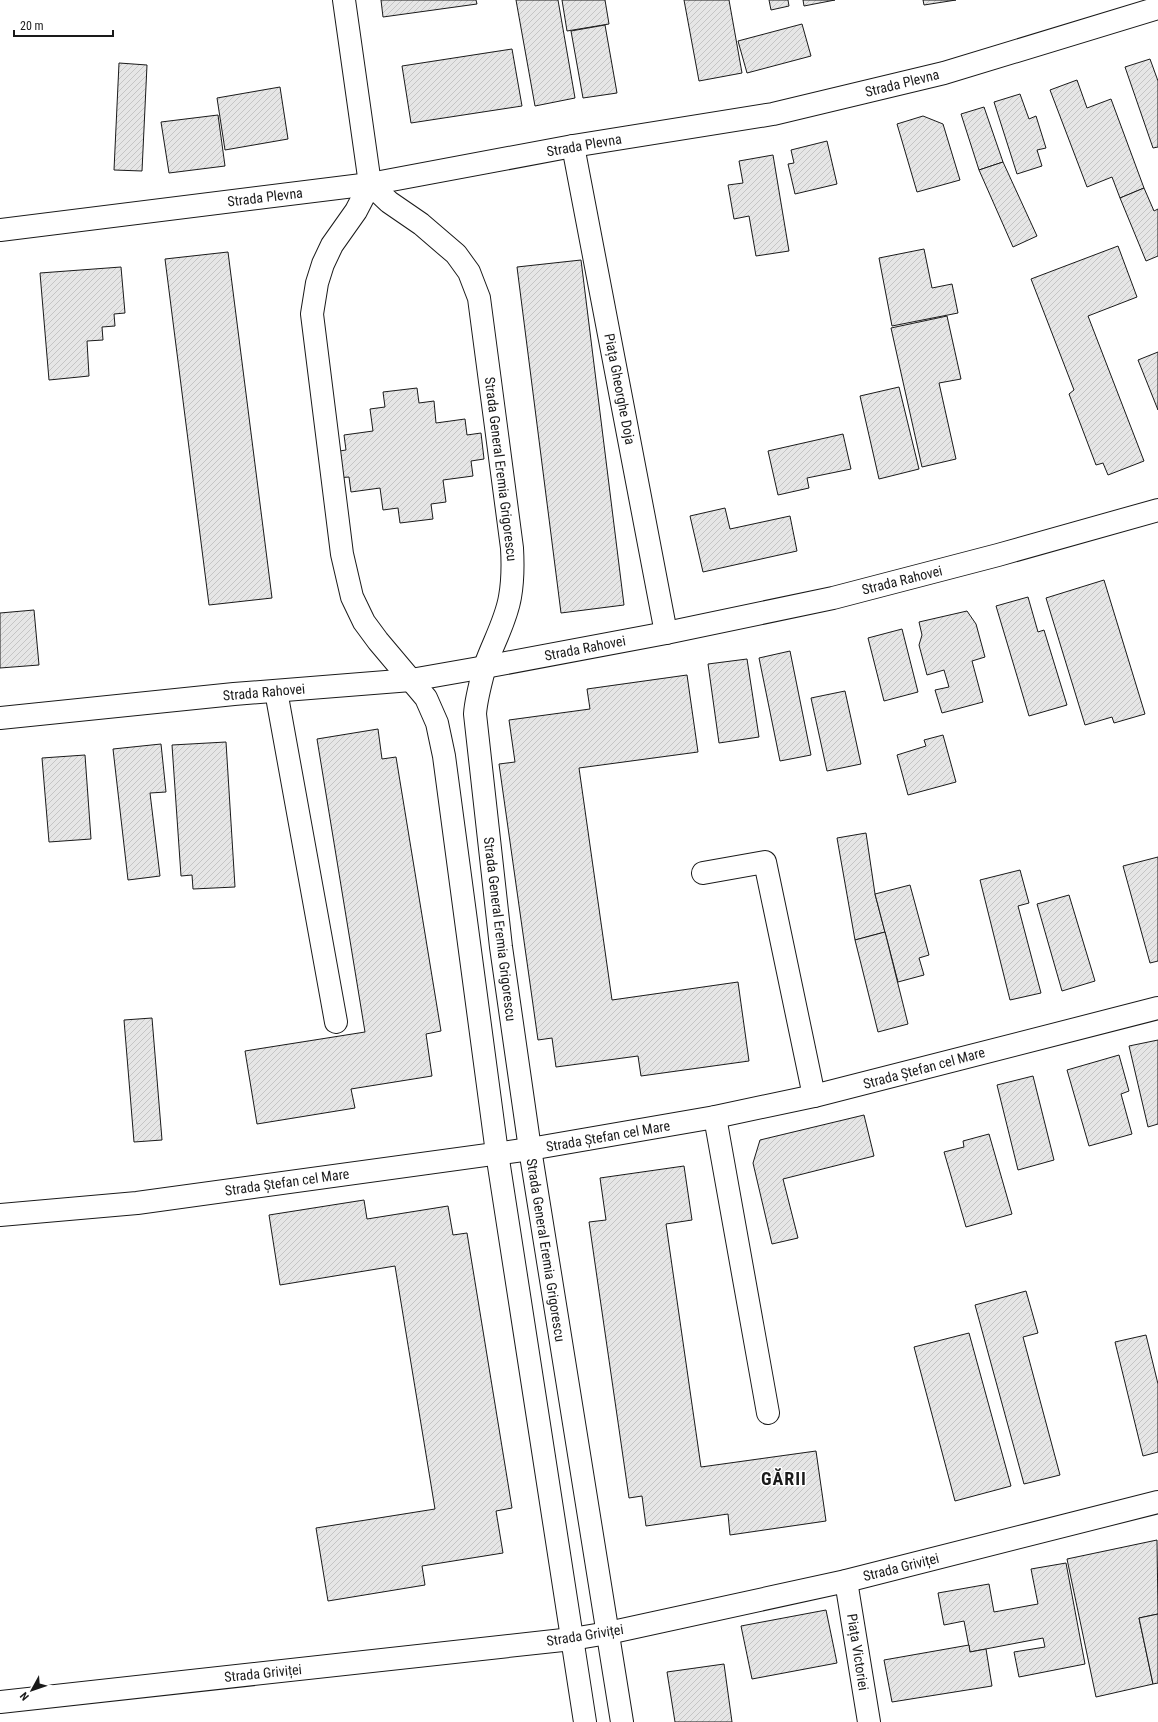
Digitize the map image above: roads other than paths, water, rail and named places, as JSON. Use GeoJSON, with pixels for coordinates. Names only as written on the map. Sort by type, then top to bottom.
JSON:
{"type":"FeatureCollection","features":[{"type":"Feature","properties":{"kind":"street"},"geometry":{"type":"LineString","coordinates":[[344,0],[370,184],[356,211],[332,245],[322,264],[312,314],[345,575],[352,597],[364,622],[390,657],[426,698],[437,723],[444,756],[497,1153],[586,1722]]}},
{"type":"Feature","properties":{"kind":"street","name":"Strada Plevna"},"geometry":{"type":"LineString","coordinates":[[0,230],[370,184],[573,146],[773,114],[944,73],[1158,8]]}},
{"type":"Feature","properties":{"kind":"street","name":"Piața Gheorghe Doja"},"geometry":{"type":"LineString","coordinates":[[573,146],[666,633]]}},
{"type":"Feature","properties":{"kind":"street","name":"Strada General Eremia Grigorescu"},"geometry":{"type":"LineString","coordinates":[[370,184],[388,202],[421,224],[456,254],[470,272],[479,298],[512,548],[514,574],[510,598],[497,639],[485,667],[476,698],[475,714],[501,947],[530,1149],[622,1722]]}},
{"type":"Feature","properties":{"kind":"street","name":"Strada Rahovei"},"geometry":{"type":"LineString","coordinates":[[0,718],[276,691],[411,680],[485,667],[666,633],[833,598],[998,555],[1158,510]]}},
{"type":"Feature","properties":{"kind":"street"},"geometry":{"type":"LineString","coordinates":[[276,691],[336,1022]]}},
{"type":"Feature","properties":{"kind":"street"},"geometry":{"type":"LineString","coordinates":[[703,873],[765,862],[814,1096]]}},
{"type":"Feature","properties":{"kind":"street","name":"Strada Ștefan cel Mare"},"geometry":{"type":"LineString","coordinates":[[0,1215],[137,1203],[530,1149],[715,1117],[814,1096],[1158,1008]]}},
{"type":"Feature","properties":{"kind":"street"},"geometry":{"type":"LineString","coordinates":[[715,1117],[768,1413]]}},
{"type":"Feature","properties":{"kind":"street","name":"Strada Griviței"},"geometry":{"type":"LineString","coordinates":[[0,1702],[572,1639],[608,1633],[846,1581],[1158,1502]]}},
{"type":"Feature","properties":{"kind":"street","name":"Piața Victoriei"},"geometry":{"type":"LineString","coordinates":[[846,1581],[869,1722]]}},
{"type":"Feature","properties":{"kind":"district","name":"GĂRII"},"geometry":{"type":"Point","coordinates":[784,1479]}}]}
